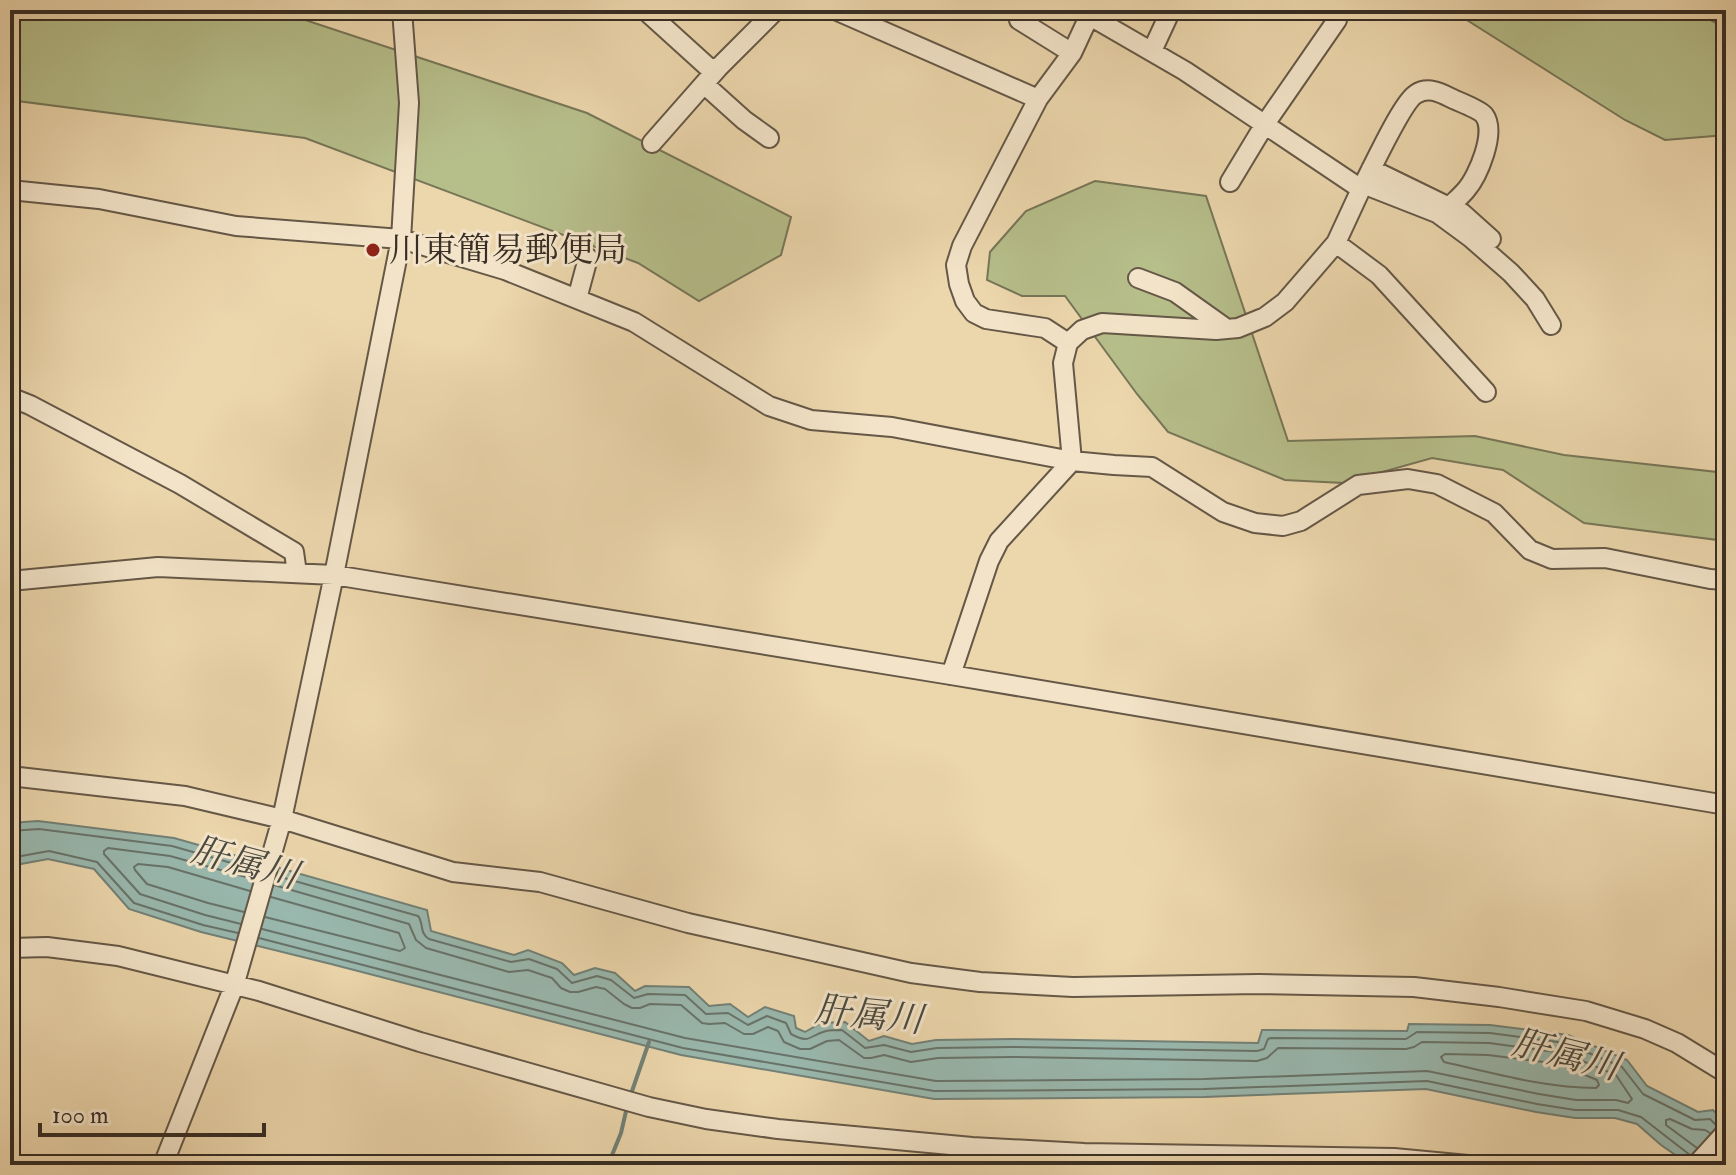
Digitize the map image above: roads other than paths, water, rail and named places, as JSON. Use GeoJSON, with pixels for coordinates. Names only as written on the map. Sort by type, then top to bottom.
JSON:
{"type":"FeatureCollection","features":[{"type":"Feature","properties":{"kind":"street"},"geometry":{"type":"LineString","coordinates":[[169,1163],[235,983],[282,819],[334,575],[401,239],[409,103],[402,10]]}},
{"type":"Feature","properties":{"kind":"street"},"geometry":{"type":"LineString","coordinates":[[645,10],[709,68],[718,68]]}},
{"type":"Feature","properties":{"kind":"street"},"geometry":{"type":"LineString","coordinates":[[652,143],[718,68],[776,10]]}},
{"type":"Feature","properties":{"kind":"street"},"geometry":{"type":"LineString","coordinates":[[835,10],[1038,99]]}},
{"type":"Feature","properties":{"kind":"street"},"geometry":{"type":"LineString","coordinates":[[1152,51],[1171,10]]}},
{"type":"Feature","properties":{"kind":"street"},"geometry":{"type":"LineString","coordinates":[[1068,343],[1045,328],[986,319],[974,313],[965,301],[956,265],[962,246],[1038,99],[1072,53],[1091,13],[1265,124],[1365,181],[1437,213],[1511,273],[1535,299],[1551,325]]}},
{"type":"Feature","properties":{"kind":"street"},"geometry":{"type":"LineString","coordinates":[[1019,20],[1072,53]]}},
{"type":"Feature","properties":{"kind":"street"},"geometry":{"type":"LineString","coordinates":[[1230,182],[1265,124],[1337,20]]}},
{"type":"Feature","properties":{"kind":"street"},"geometry":{"type":"LineString","coordinates":[[704,84],[769,138]]}},
{"type":"Feature","properties":{"kind":"street"},"geometry":{"type":"LineString","coordinates":[[951,675],[989,561],[999,541],[1072,461],[1063,363],[1068,343],[1082,330],[1102,323],[1216,330],[1238,328],[1265,317],[1285,302],[1336,243],[1405,107],[1416,94],[1429,90],[1483,114],[1487,124],[1488,139],[1481,164],[1468,188],[1449,207]]}},
{"type":"Feature","properties":{"kind":"street"},"geometry":{"type":"LineString","coordinates":[[1365,181],[1462,213],[1497,245]]}},
{"type":"Feature","properties":{"kind":"street"},"geometry":{"type":"LineString","coordinates":[[10,190],[99,199],[236,226],[401,239],[505,270],[634,322],[769,406],[811,420],[892,427],[1072,461],[1152,467],[1223,512],[1255,523],[1283,526],[1301,521],[1358,485],[1408,479],[1437,484],[1494,513],[1530,550],[1552,559],[1605,558],[1726,580]]}},
{"type":"Feature","properties":{"kind":"street"},"geometry":{"type":"LineString","coordinates":[[1336,243],[1379,275],[1486,392]]}},
{"type":"Feature","properties":{"kind":"street"},"geometry":{"type":"LineString","coordinates":[[577,299],[588,258]]}},
{"type":"Feature","properties":{"kind":"street"},"geometry":{"type":"LineString","coordinates":[[1138,278],[1175,292],[1227,329]]}},
{"type":"Feature","properties":{"kind":"street"},"geometry":{"type":"LineString","coordinates":[[10,397],[180,484],[294,552],[297,573]]}},
{"type":"Feature","properties":{"kind":"street"},"geometry":{"type":"LineString","coordinates":[[10,581],[158,567],[334,575],[1726,805]]}},
{"type":"Feature","properties":{"kind":"street"},"geometry":{"type":"LineString","coordinates":[[10,776],[185,796],[282,819],[453,872],[540,882],[688,923],[911,973],[980,982],[1073,987],[1259,984],[1414,987],[1499,997],[1586,1011],[1645,1029],[1677,1043],[1726,1073]]}},
{"type":"Feature","properties":{"kind":"street"},"geometry":{"type":"LineString","coordinates":[[10,948],[47,947],[118,956],[235,983],[420,1042],[649,1107],[706,1119],[778,1129],[972,1147],[1084,1153],[1394,1158],[1468,1165]]}},
{"type":"Feature","properties":{"kind":"street"},"geometry":{"type":"LineString","coordinates":[[1696,1165],[1726,1132]]}},
{"type":"Feature","properties":{"kind":"water","name":"肝属川"},"geometry":{"type":"Polygon","coordinates":[[[38,821],[174,838],[427,910],[431,931],[514,955],[528,950],[562,963],[574,975],[595,968],[615,973],[635,991],[645,986],[689,987],[709,1006],[730,1004],[748,1017],[765,1007],[794,1016],[796,1028],[805,1032],[821,1023],[845,1022],[869,1041],[884,1036],[912,1044],[936,1040],[1012,1039],[1258,1043],[1262,1030],[1407,1031],[1409,1024],[1490,1025],[1568,1035],[1627,1060],[1647,1086],[1698,1112],[1713,1110],[1726,1124],[1726,1165],[1690,1165],[1637,1124],[1615,1118],[1575,1118],[1426,1089],[1204,1097],[934,1099],[681,1055],[201,932],[129,909],[94,869],[48,859],[10,866],[10,823],[38,821]]]}},
{"type":"Feature","properties":{"kind":"waterway"},"geometry":{"type":"LineString","coordinates":[[631,1094],[649,1042]]}},
{"type":"Feature","properties":{"kind":"waterway"},"geometry":{"type":"LineString","coordinates":[[608,1165],[627,1107]]}},
{"type":"Feature","properties":{"kind":"place","name":"川東簡易郵便局"},"geometry":{"type":"Point","coordinates":[373,250]}}]}
